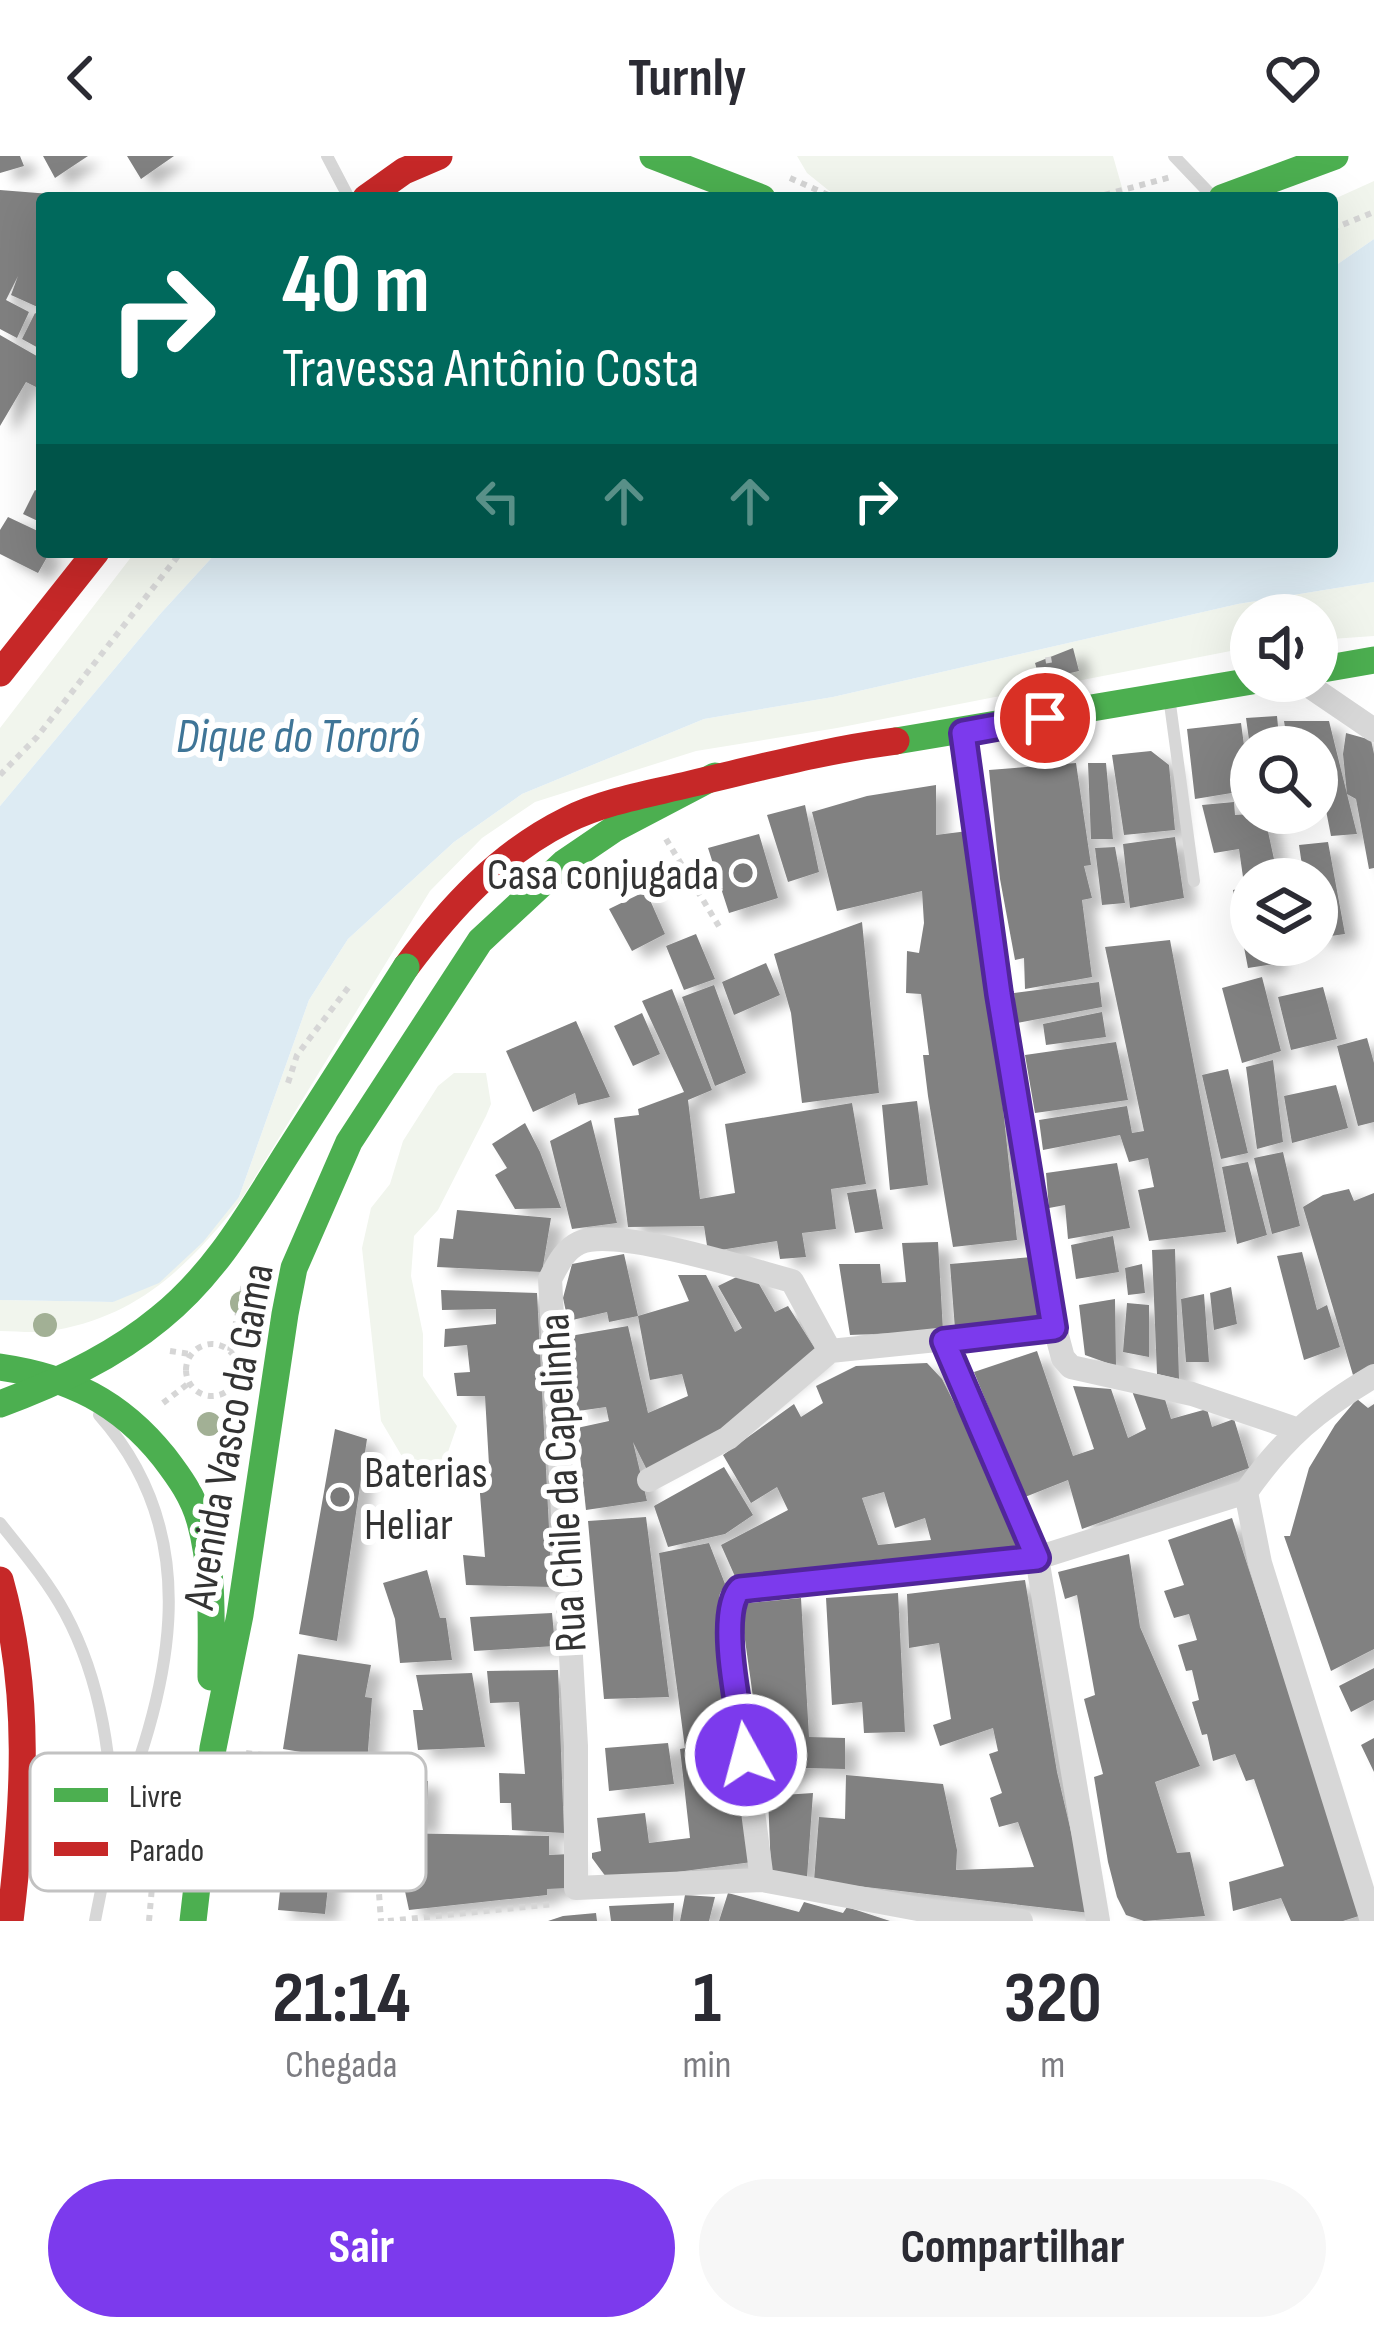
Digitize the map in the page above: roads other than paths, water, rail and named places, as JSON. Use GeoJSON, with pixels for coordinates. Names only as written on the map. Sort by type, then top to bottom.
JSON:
{"type":"FeatureCollection","features":[{"type":"Feature","properties":{"kind":"main road"},"geometry":{"type":"LineString","coordinates":[[372,192],[404,171],[440,156]]}},
{"type":"Feature","properties":{"kind":"main road"},"geometry":{"type":"LineString","coordinates":[[652,156],[748,192]]}},
{"type":"Feature","properties":{"kind":"main road"},"geometry":{"type":"LineString","coordinates":[[1239,192],[1335,156]]}},
{"type":"Feature","properties":{"kind":"main road"},"geometry":{"type":"LineString","coordinates":[[0,673],[91,558]]}},
{"type":"Feature","properties":{"kind":"main road"},"geometry":{"type":"LineString","coordinates":[[1338,666],[1374,660]]}},
{"type":"Feature","properties":{"kind":"main road","name":"Avenida Vasco da Gama"},"geometry":{"type":"LineString","coordinates":[[0,1404],[44,1389],[104,1359],[206,1275],[406,967],[445,915],[530,842],[609,804],[715,776],[836,749],[963,733],[1230,685]]}},
{"type":"Feature","properties":{"kind":"main road","name":"Avenida Vasco da Gama"},"geometry":{"type":"LineString","coordinates":[[212,1753],[240,1615],[294,1268],[349,1142],[443,994],[495,926],[580,851],[715,776]]}},
{"type":"Feature","properties":{"kind":"main road"},"geometry":{"type":"LineString","coordinates":[[0,1366],[64,1377],[106,1398],[136,1424],[193,1498],[208,1580],[213,1748]]}},
{"type":"Feature","properties":{"kind":"main road"},"geometry":{"type":"LineString","coordinates":[[0,1580],[25,1725],[7,1910]]}},
{"type":"Feature","properties":{"kind":"main road","name":"Avenida Vasco da Gama"},"geometry":{"type":"LineString","coordinates":[[193,1921],[196,1891]]}},
{"type":"Feature","properties":{"kind":"street"},"geometry":{"type":"LineString","coordinates":[[1333,702],[1374,730]]}},
{"type":"Feature","properties":{"kind":"street"},"geometry":{"type":"LineString","coordinates":[[963,733],[999,994],[1054,1328],[1063,1358],[1071,1367],[1192,1394],[1295,1430]]}},
{"type":"Feature","properties":{"kind":"street","name":"Rua Chile da Capelinha"},"geometry":{"type":"LineString","coordinates":[[762,1880],[576,1888],[576,1746],[550,1280],[563,1255],[580,1241],[615,1239],[702,1256],[792,1281],[830,1351]]}},
{"type":"Feature","properties":{"kind":"street"},"geometry":{"type":"LineString","coordinates":[[650,1480],[728,1438],[830,1351],[1054,1328]]}},
{"type":"Feature","properties":{"kind":"street"},"geometry":{"type":"LineString","coordinates":[[944,1341],[1037,1558],[1098,1921]]}},
{"type":"Feature","properties":{"kind":"street"},"geometry":{"type":"LineString","coordinates":[[1021,1921],[934,1912],[762,1880],[729,1630],[731,1598],[740,1589],[764,1584],[1037,1558],[1246,1492],[1295,1430],[1374,1376]]}},
{"type":"Feature","properties":{"kind":"street"},"geometry":{"type":"LineString","coordinates":[[1246,1492],[1260,1563],[1372,1921]]}},
{"type":"Feature","properties":{"kind":"lane"},"geometry":{"type":"LineString","coordinates":[[327,156],[346,192]]}},
{"type":"Feature","properties":{"kind":"lane"},"geometry":{"type":"LineString","coordinates":[[1174,156],[1212,192]]}},
{"type":"Feature","properties":{"kind":"lane"},"geometry":{"type":"LineString","coordinates":[[366,192],[376,170]]}},
{"type":"Feature","properties":{"kind":"lane"},"geometry":{"type":"LineString","coordinates":[[730,170],[757,192]]}},
{"type":"Feature","properties":{"kind":"lane"},"geometry":{"type":"LineString","coordinates":[[1169,696],[1194,881]]}},
{"type":"Feature","properties":{"kind":"lane"},"geometry":{"type":"LineString","coordinates":[[64,1377],[134,1459],[165,1544],[171,1599],[163,1662],[140,1753]]}},
{"type":"Feature","properties":{"kind":"lane"},"geometry":{"type":"LineString","coordinates":[[0,1522],[66,1616],[103,1724],[105,1753]]}},
{"type":"Feature","properties":{"kind":"lane"},"geometry":{"type":"LineString","coordinates":[[95,1921],[100,1891]]}},
{"type":"Feature","properties":{"kind":"water","name":"Dique do Tororó"},"geometry":{"type":"Polygon","coordinates":[[[1374,239],[1374,582],[1300,594],[1230,594],[1230,606],[833,697],[704,719],[522,794],[454,842],[348,939],[309,1000],[239,1197],[203,1242],[159,1283],[113,1302],[0,1300],[0,806],[211,558],[1338,558],[1338,264],[1374,239]]]}},
{"type":"Feature","properties":{"kind":"place","name":"Casa conjugada"},"geometry":{"type":"Point","coordinates":[743,873]}},
{"type":"Feature","properties":{"kind":"place","name":"Baterias Heliar"},"geometry":{"type":"Point","coordinates":[340,1497]}}]}
